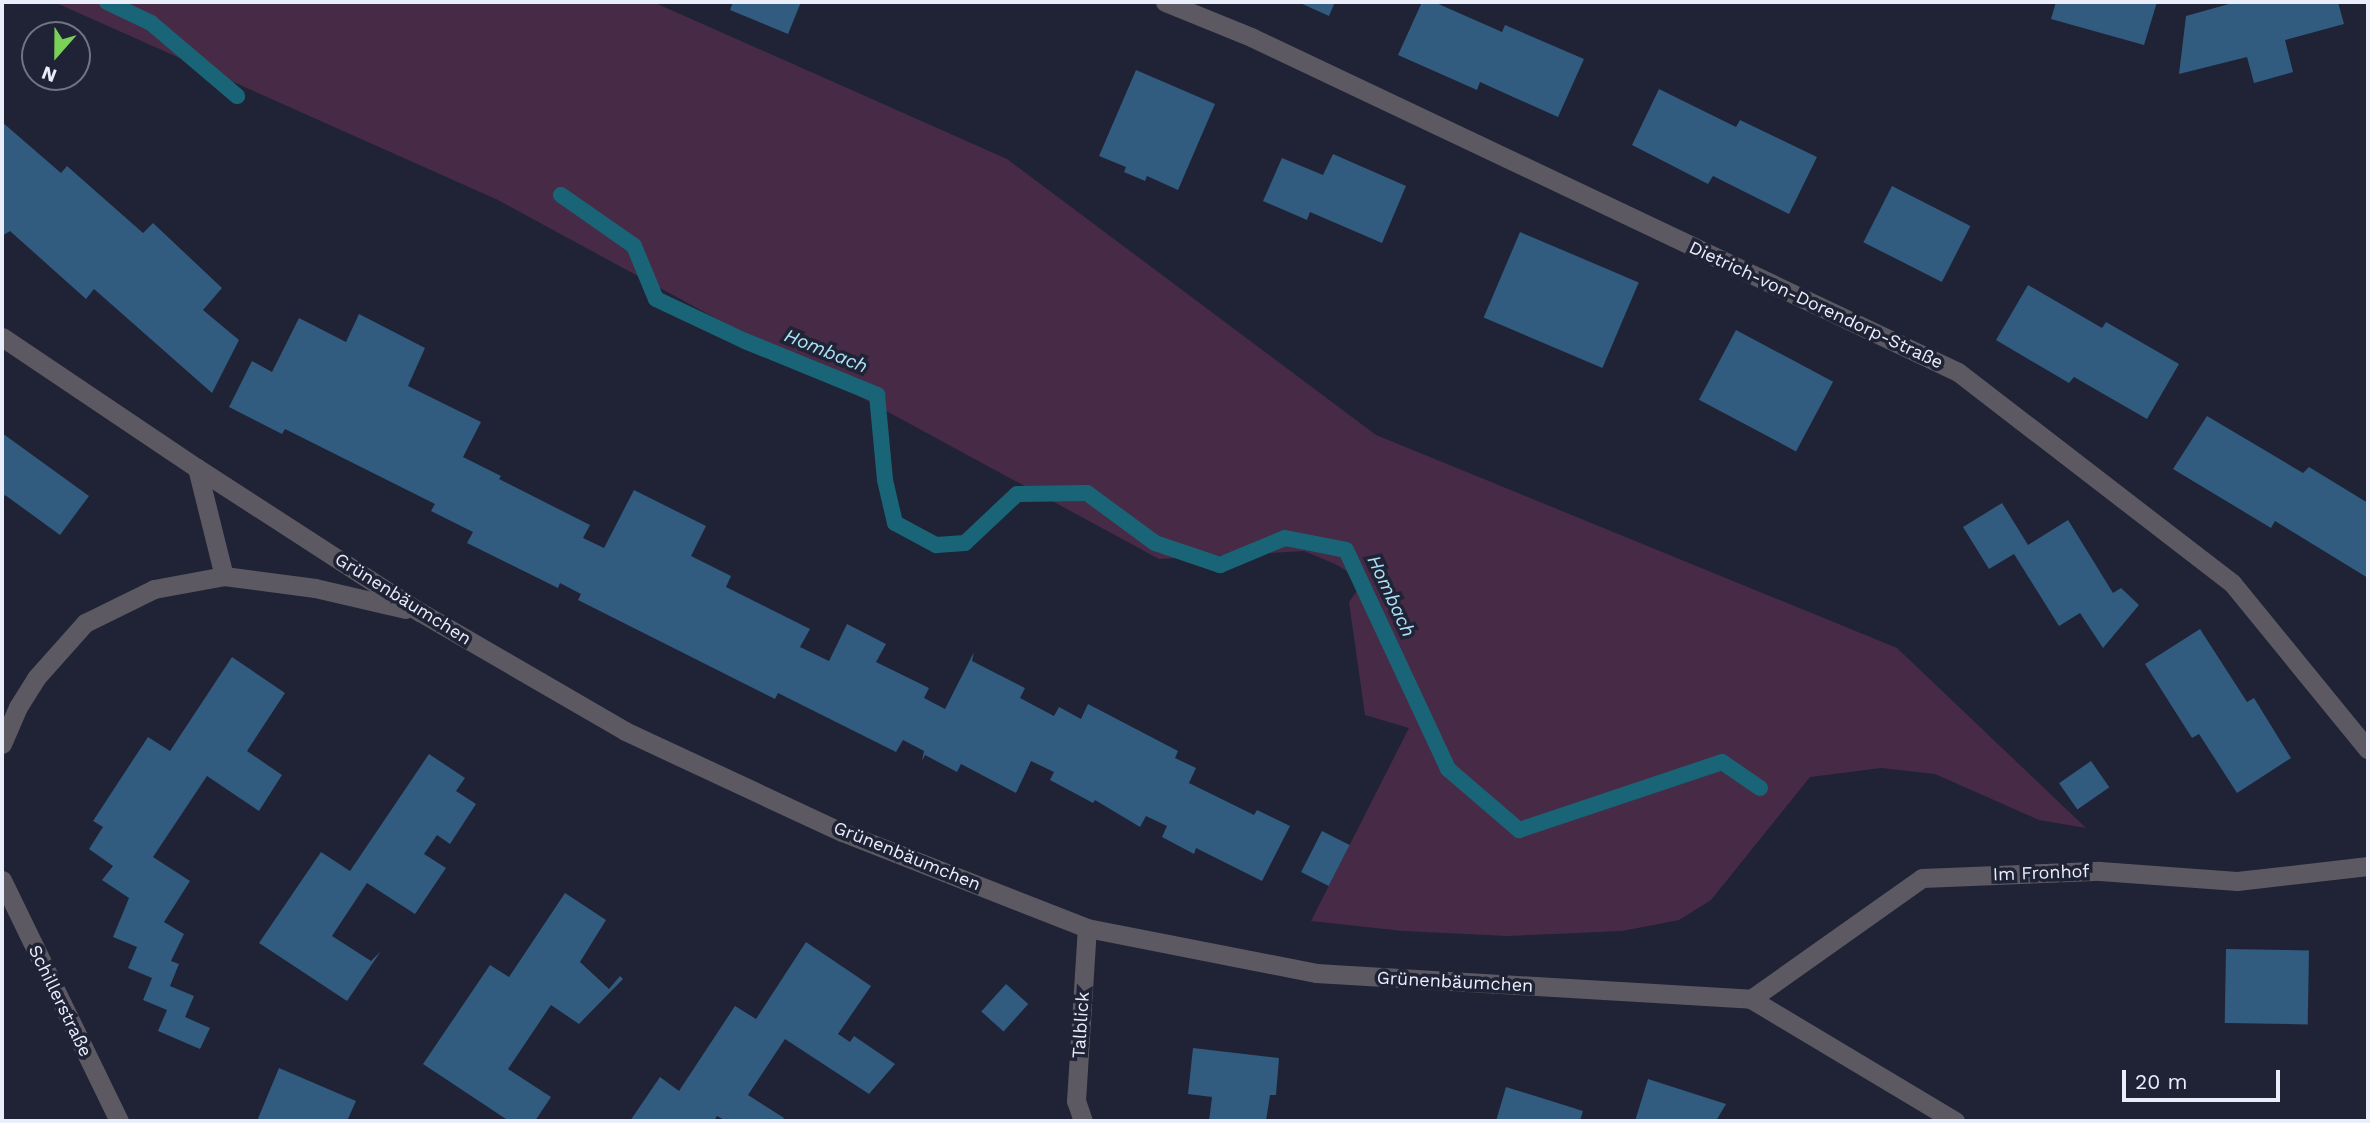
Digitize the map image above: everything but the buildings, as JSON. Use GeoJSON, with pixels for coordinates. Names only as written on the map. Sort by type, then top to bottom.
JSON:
{"type":"FeatureCollection","features":[{"type":"Feature","properties":{"kind":"street","name":"Dietrich-von-Dorendorp-Straße"},"geometry":{"type":"LineString","coordinates":[[1165,2],[1275,49],[1958,372],[2232,583],[2368,750]]}},
{"type":"Feature","properties":{"kind":"street","name":"Grünenbäumchen"},"geometry":{"type":"LineString","coordinates":[[2,337],[197,468],[420,612],[625,732],[842,832],[1087,928],[1316,973],[1751,999],[1955,1121]]}},
{"type":"Feature","properties":{"kind":"street"},"geometry":{"type":"LineString","coordinates":[[197,468],[223,576]]}},
{"type":"Feature","properties":{"kind":"street"},"geometry":{"type":"LineString","coordinates":[[2,744],[18,707],[36,678],[85,623],[153,589],[223,576],[315,588],[420,612]]}},
{"type":"Feature","properties":{"kind":"street","name":"Im Fronhof"},"geometry":{"type":"LineString","coordinates":[[1751,999],[1922,878],[2100,871],[2238,881],[2368,866]]}},
{"type":"Feature","properties":{"kind":"street","name":"Schillerstraße"},"geometry":{"type":"LineString","coordinates":[[2,880],[119,1121]]}},
{"type":"Feature","properties":{"kind":"street","name":"Talblick"},"geometry":{"type":"LineString","coordinates":[[1083,1121],[1076,1101],[1087,928]]}},
{"type":"Feature","properties":{"kind":"shaded area"},"geometry":{"type":"Polygon","coordinates":[[[54,2],[653,2],[1007,159],[1376,435],[1897,648],[2086,828],[2039,820],[1935,774],[1881,768],[1810,777],[1711,900],[1679,920],[1622,931],[1507,936],[1403,931],[1311,921],[1409,728],[1365,715],[1349,602],[1364,581],[1335,564],[1304,551],[1159,559],[498,200],[54,2]]]}},
{"type":"Feature","properties":{"kind":"waterway","name":"Hombach"},"geometry":{"type":"LineString","coordinates":[[107,2],[151,23],[237,96]]}},
{"type":"Feature","properties":{"kind":"waterway","name":"Hombach"},"geometry":{"type":"LineString","coordinates":[[561,195],[634,246],[656,299],[745,341],[877,395],[885,480],[895,523],[936,545],[965,543],[1017,494],[1087,493],[1155,543],[1220,565],[1285,538],[1346,550],[1448,769],[1519,830],[1722,762],[1760,788]]}}]}
